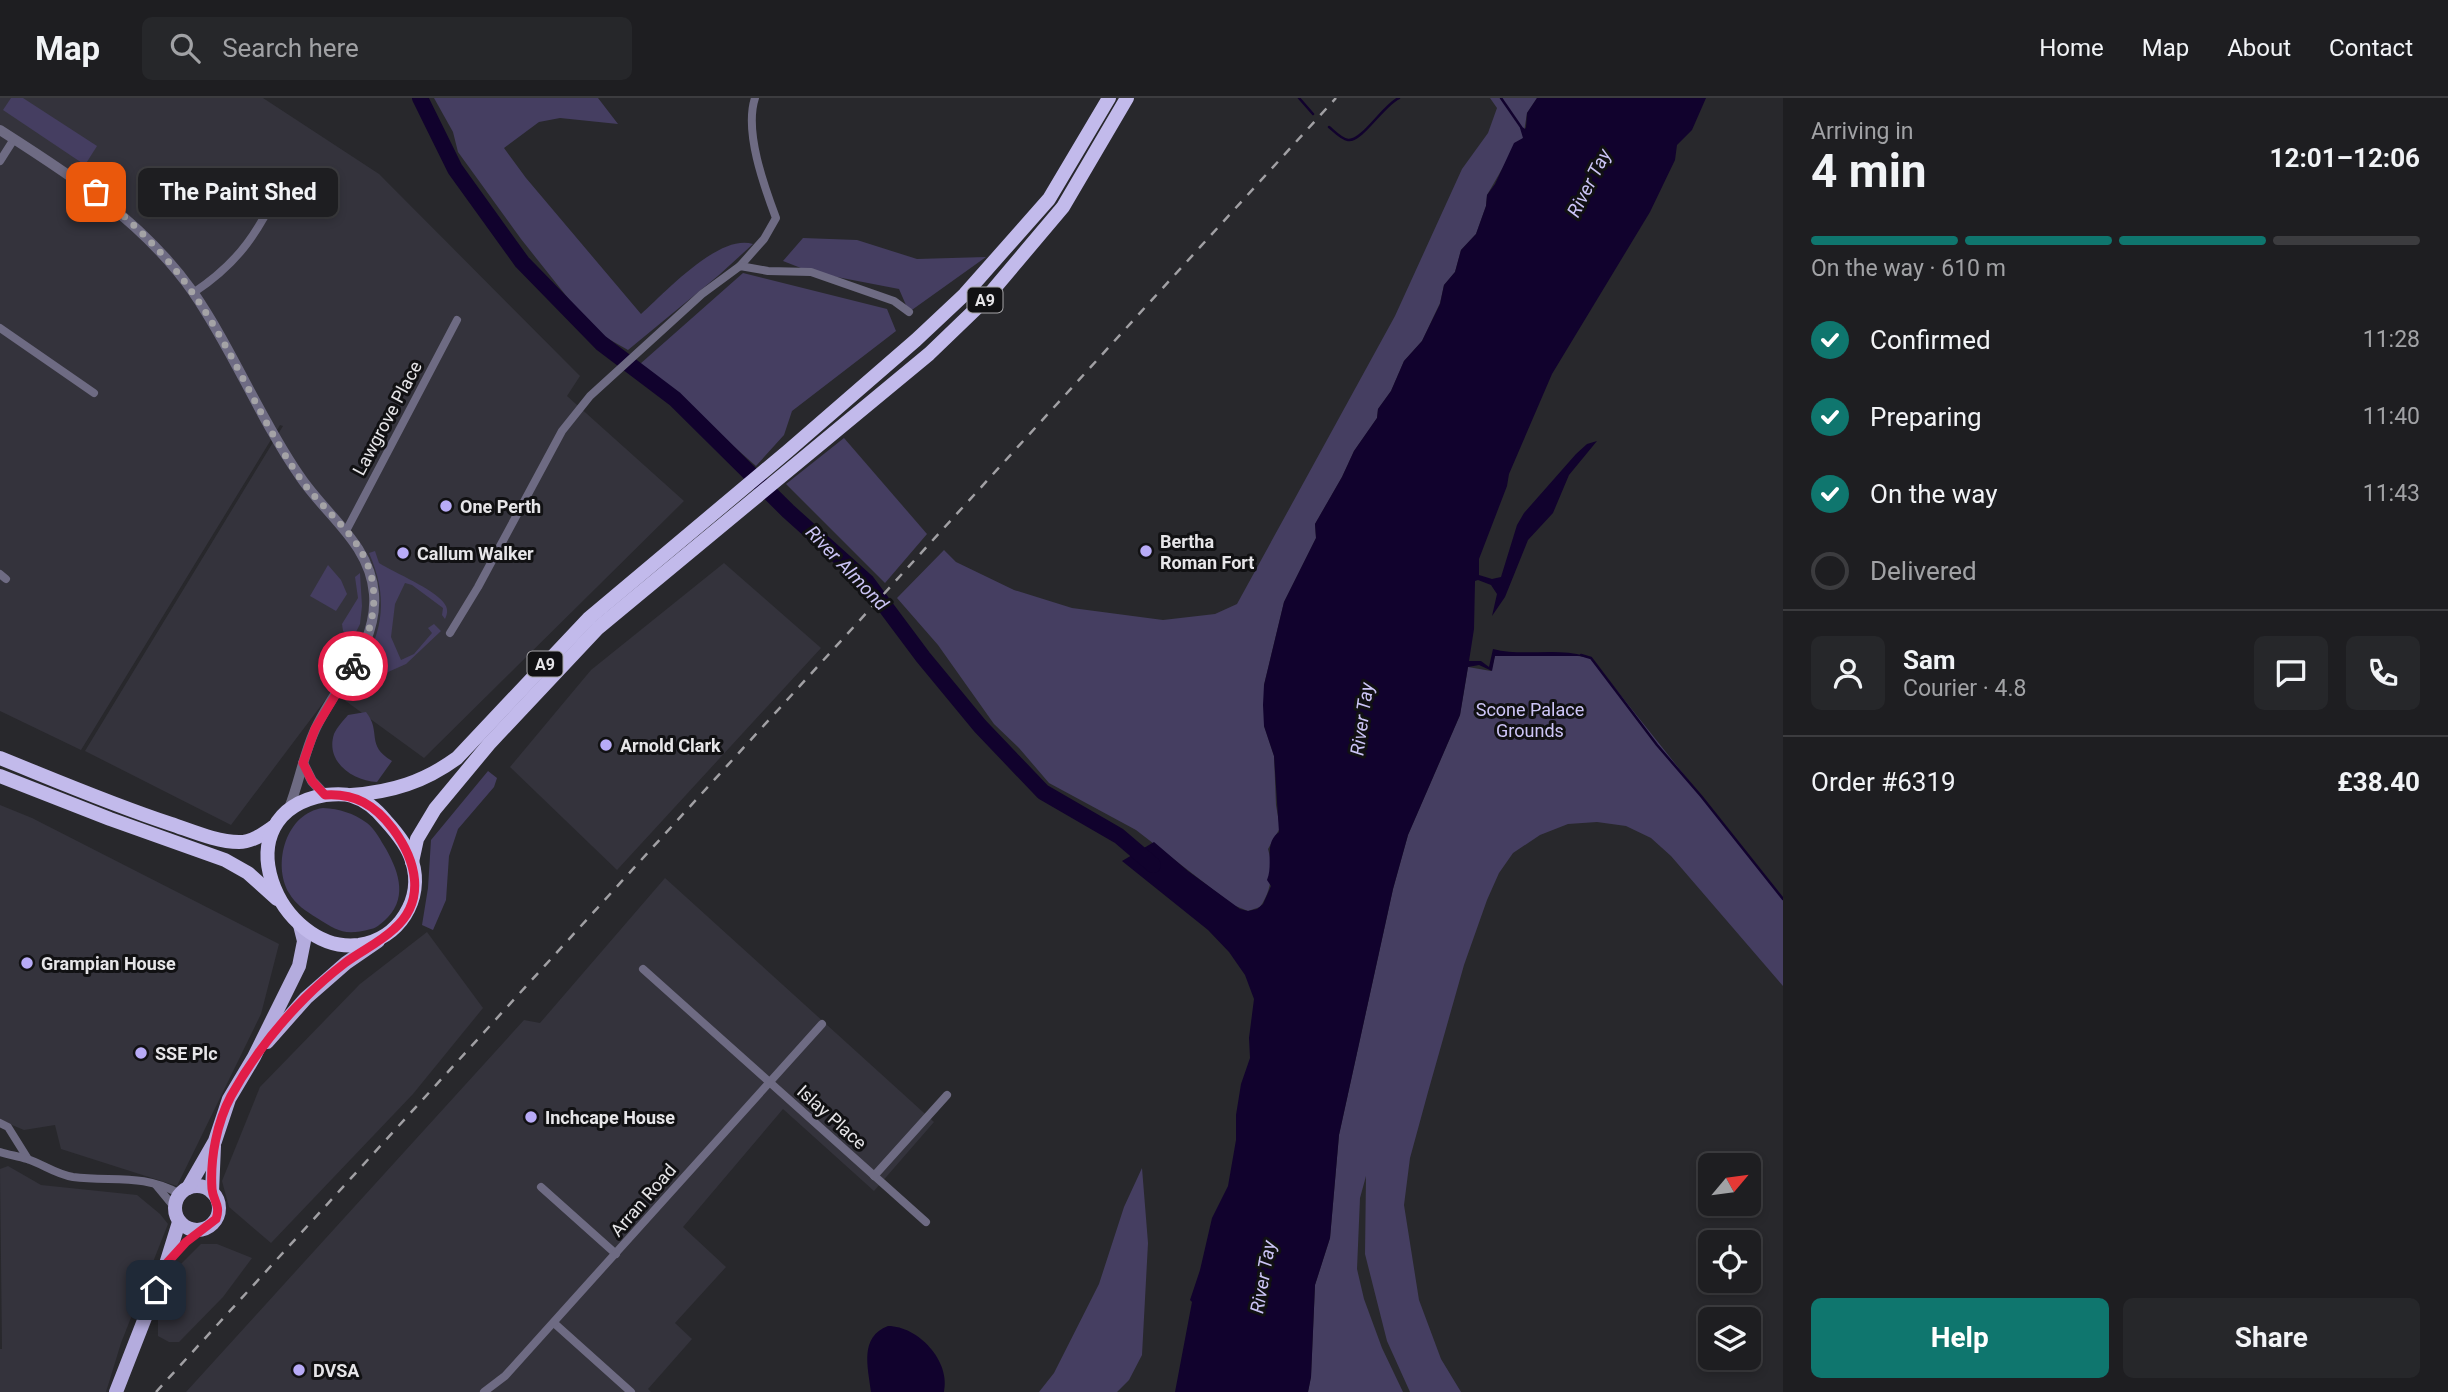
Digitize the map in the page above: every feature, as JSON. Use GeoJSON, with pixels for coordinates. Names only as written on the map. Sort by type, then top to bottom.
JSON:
{"type":"FeatureCollection","features":[{"type":"Feature","properties":{"kind":"highway","name":"A9"},"geometry":{"type":"LineString","coordinates":[[412,862],[422,828],[489,744],[598,628],[731,507],[788,451],[965,294],[1049,199],[1109,98]]}},
{"type":"Feature","properties":{"kind":"highway","name":"A9"},"geometry":{"type":"LineString","coordinates":[[351,796],[409,786],[457,758],[589,618],[731,507],[798,463],[929,354],[982,303],[1063,207],[1126,98]]}},
{"type":"Feature","properties":{"kind":"highway"},"geometry":{"type":"LineString","coordinates":[[0,758],[120,807],[235,842],[262,835],[273,827],[289,808],[300,801],[325,795],[351,796],[374,807],[402,841],[412,862],[412,901],[405,916],[385,936],[359,945],[344,945],[322,939],[300,925],[285,907],[248,873],[225,860],[0,776]]}},
{"type":"Feature","properties":{"kind":"highway"},"geometry":{"type":"LineString","coordinates":[[273,827],[268,864],[275,890],[285,907]]}},
{"type":"Feature","properties":{"kind":"main road"},"geometry":{"type":"LineString","coordinates":[[116,1392],[166,1264],[180,1203],[215,1141],[229,1099],[254,1057],[299,966],[304,941],[300,925]]}},
{"type":"Feature","properties":{"kind":"main road"},"geometry":{"type":"LineString","coordinates":[[254,1057],[306,998],[346,962],[385,936]]}},
{"type":"Feature","properties":{"kind":"main road"},"geometry":{"type":"LineString","coordinates":[[212,1192],[215,1141]]}},
{"type":"Feature","properties":{"kind":"main road"},"geometry":{"type":"LineString","coordinates":[[166,1264],[200,1230],[212,1223],[218,1213],[218,1202],[212,1192],[200,1186],[180,1203]]}},
{"type":"Feature","properties":{"kind":"main road"},"geometry":{"type":"LineString","coordinates":[[180,1203],[189,1229],[200,1230]]}},
{"type":"Feature","properties":{"kind":"street"},"geometry":{"type":"LineString","coordinates":[[450,633],[478,587],[562,431],[590,396],[702,294],[740,267],[764,239],[776,218],[755,146],[752,107],[755,98]]}},
{"type":"Feature","properties":{"kind":"street"},"geometry":{"type":"LineString","coordinates":[[0,130],[96,192],[120,212],[167,260],[193,293],[285,454],[322,506],[363,553],[371,575],[374,595],[372,624],[356,662],[315,729],[289,808]]}},
{"type":"Feature","properties":{"kind":"street"},"geometry":{"type":"LineString","coordinates":[[0,161],[15,139]]}},
{"type":"Feature","properties":{"kind":"street"},"geometry":{"type":"LineString","coordinates":[[193,293],[228,268],[247,246],[288,172]]}},
{"type":"Feature","properties":{"kind":"street"},"geometry":{"type":"LineString","coordinates":[[740,267],[811,272],[894,301],[909,312]]}},
{"type":"Feature","properties":{"kind":"street","name":"Lawgrove Place"},"geometry":{"type":"LineString","coordinates":[[346,531],[457,320]]}},
{"type":"Feature","properties":{"kind":"street"},"geometry":{"type":"LineString","coordinates":[[0,328],[94,393]]}},
{"type":"Feature","properties":{"kind":"street"},"geometry":{"type":"LineString","coordinates":[[303,763],[312,781],[325,795]]}},
{"type":"Feature","properties":{"kind":"street","name":"Islay Place"},"geometry":{"type":"LineString","coordinates":[[643,969],[926,1222]]}},
{"type":"Feature","properties":{"kind":"street","name":"Arran Road"},"geometry":{"type":"LineString","coordinates":[[484,1392],[505,1376],[822,1024]]}},
{"type":"Feature","properties":{"kind":"street"},"geometry":{"type":"LineString","coordinates":[[874,1175],[947,1095]]}},
{"type":"Feature","properties":{"kind":"street"},"geometry":{"type":"LineString","coordinates":[[0,1123],[8,1127],[11,1136],[28,1159]]}},
{"type":"Feature","properties":{"kind":"street"},"geometry":{"type":"LineString","coordinates":[[0,1152],[9,1146],[11,1136]]}},
{"type":"Feature","properties":{"kind":"street"},"geometry":{"type":"LineString","coordinates":[[0,1152],[28,1159],[53,1172],[71,1177],[135,1178],[169,1188],[180,1203]]}},
{"type":"Feature","properties":{"kind":"street"},"geometry":{"type":"LineString","coordinates":[[156,1185],[180,1203]]}},
{"type":"Feature","properties":{"kind":"street"},"geometry":{"type":"LineString","coordinates":[[541,1187],[616,1254]]}},
{"type":"Feature","properties":{"kind":"street"},"geometry":{"type":"LineString","coordinates":[[554,1322],[631,1392]]}},
{"type":"Feature","properties":{"kind":"shaded area"},"geometry":{"type":"Polygon","coordinates":[[[0,98],[263,98],[379,174],[580,376],[567,396],[684,501],[424,758],[332,691],[231,825],[85,751],[283,426],[280,425],[81,750],[0,711],[0,98]]]}},
{"type":"Feature","properties":{"kind":"shaded area"},"geometry":{"type":"Polygon","coordinates":[[[724,563],[821,648],[617,870],[510,767],[591,670],[724,563]]]}},
{"type":"Feature","properties":{"kind":"shaded area"},"geometry":{"type":"Polygon","coordinates":[[[0,805],[32,818],[279,944],[261,1014],[177,1186],[61,1149],[55,1125],[24,1130],[0,1120],[0,805]]]}},
{"type":"Feature","properties":{"kind":"shaded area"},"geometry":{"type":"Polygon","coordinates":[[[665,878],[934,1122],[874,1191],[783,1109],[683,1227],[726,1267],[675,1323],[692,1339],[648,1389],[651,1392],[186,1392],[524,1020],[540,1023],[665,878]]]}},
{"type":"Feature","properties":{"kind":"shaded area"},"geometry":{"type":"Polygon","coordinates":[[[427,932],[483,1008],[413,1094],[271,1243],[229,1207],[222,1181],[260,1087],[360,984],[427,932]]]}},
{"type":"Feature","properties":{"kind":"shaded area"},"geometry":{"type":"Polygon","coordinates":[[[8,1166],[41,1185],[137,1195],[168,1224],[121,1343],[106,1392],[0,1392],[0,1169],[8,1166]]]}},
{"type":"Feature","properties":{"kind":"shaded area"},"geometry":{"type":"Polygon","coordinates":[[[201,1244],[217,1244],[252,1258],[223,1297],[179,1342],[169,1342],[158,1336],[158,1316],[176,1269],[201,1244]]]}},
{"type":"Feature","properties":{"kind":"green space"},"geometry":{"type":"Polygon","coordinates":[[[11,98],[23,98],[97,146],[85,165],[3,110],[11,98]]]}},
{"type":"Feature","properties":{"kind":"green space"},"geometry":{"type":"Polygon","coordinates":[[[434,98],[598,98],[618,124],[560,118],[539,122],[504,148],[526,178],[641,314],[709,256],[739,243],[753,244],[628,350],[598,333],[587,322],[521,239],[458,152],[453,132],[434,98]]]}},
{"type":"Feature","properties":{"kind":"green space"},"geometry":{"type":"Polygon","coordinates":[[[1490,98],[1537,98],[1527,113],[1523,138],[1487,195],[1476,234],[1461,250],[1455,272],[1444,285],[1440,303],[1422,341],[1404,361],[1391,391],[1378,409],[1377,418],[1354,451],[1315,524],[1316,538],[1284,602],[1264,685],[1264,726],[1274,756],[1280,828],[1268,849],[1271,872],[1267,894],[1260,907],[1248,911],[1233,905],[1136,830],[1049,783],[994,724],[938,645],[897,598],[944,550],[956,562],[1014,590],[1072,608],[1163,620],[1215,614],[1237,604],[1395,316],[1462,169],[1488,133],[1497,108],[1490,98]]]}},
{"type":"Feature","properties":{"kind":"green space"},"geometry":{"type":"Polygon","coordinates":[[[803,238],[857,240],[917,259],[986,257],[909,312],[899,289],[811,272],[783,261],[803,238]]]}},
{"type":"Feature","properties":{"kind":"green space"},"geometry":{"type":"Polygon","coordinates":[[[743,273],[887,309],[896,331],[792,411],[784,435],[756,466],[640,364],[743,273]]]}},
{"type":"Feature","properties":{"kind":"green space"},"geometry":{"type":"Polygon","coordinates":[[[844,438],[927,534],[885,583],[786,484],[844,438]]]}},
{"type":"Feature","properties":{"kind":"green space"},"geometry":{"type":"Polygon","coordinates":[[[375,551],[379,563],[432,592],[444,603],[447,613],[445,619],[442,615],[443,608],[412,585],[405,583],[395,604],[391,637],[401,660],[414,654],[432,633],[428,628],[434,624],[441,631],[406,664],[368,681],[360,676],[361,670],[375,640],[381,612],[379,584],[369,553],[375,551]]]}},
{"type":"Feature","properties":{"kind":"green space"},"geometry":{"type":"Polygon","coordinates":[[[328,565],[341,580],[347,594],[336,611],[310,596],[328,565]]]}},
{"type":"Feature","properties":{"kind":"green space"},"geometry":{"type":"Polygon","coordinates":[[[360,573],[360,624],[356,632],[348,635],[343,631],[342,624],[358,598],[355,577],[360,573]]]}},
{"type":"Feature","properties":{"kind":"green space","name":"Scone Palace Grounds"},"geometry":{"type":"Polygon","coordinates":[[[1571,655],[1591,658],[1783,899],[1783,986],[1671,856],[1651,838],[1626,826],[1597,822],[1568,824],[1540,835],[1513,853],[1499,873],[1487,900],[1464,965],[1410,1158],[1404,1205],[1419,1300],[1441,1359],[1461,1392],[1410,1392],[1387,1341],[1365,1254],[1366,1176],[1360,1198],[1357,1269],[1364,1299],[1382,1348],[1403,1392],[1308,1392],[1315,1285],[1330,1238],[1339,1135],[1393,889],[1408,835],[1460,715],[1468,667],[1491,671],[1495,656],[1571,655]]]}},
{"type":"Feature","properties":{"kind":"green space"},"geometry":{"type":"Polygon","coordinates":[[[366,712],[371,719],[376,744],[392,761],[377,782],[350,774],[337,761],[332,744],[334,734],[348,715],[366,712]]]}},
{"type":"Feature","properties":{"kind":"green space"},"geometry":{"type":"Polygon","coordinates":[[[488,771],[497,778],[494,787],[458,829],[449,856],[446,900],[433,930],[422,925],[431,840],[488,771]]]}},
{"type":"Feature","properties":{"kind":"green space"},"geometry":{"type":"Polygon","coordinates":[[[323,808],[346,812],[367,823],[378,835],[391,858],[398,877],[399,896],[392,913],[375,928],[354,932],[336,929],[305,910],[289,893],[282,868],[286,842],[300,819],[323,808]]]}},
{"type":"Feature","properties":{"kind":"green space"},"geometry":{"type":"Polygon","coordinates":[[[1142,1168],[1148,1243],[1142,1355],[1129,1380],[1117,1392],[1039,1392],[1054,1373],[1099,1284],[1124,1207],[1142,1168]]]}},
{"type":"Feature","properties":{"kind":"water","name":"River Tay"},"geometry":{"type":"Polygon","coordinates":[[[1537,98],[1706,98],[1692,130],[1677,145],[1675,160],[1650,212],[1552,374],[1509,474],[1507,486],[1479,559],[1479,575],[1492,579],[1501,577],[1517,525],[1524,513],[1576,454],[1587,444],[1597,441],[1569,475],[1553,513],[1528,540],[1505,597],[1492,616],[1497,594],[1491,585],[1475,581],[1474,629],[1469,661],[1481,661],[1489,667],[1493,649],[1563,652],[1585,656],[1495,656],[1492,671],[1479,665],[1468,667],[1460,715],[1408,835],[1393,889],[1339,1135],[1330,1238],[1315,1285],[1308,1392],[1175,1392],[1192,1302],[1190,1300],[1212,1218],[1228,1186],[1236,1140],[1236,1115],[1241,1084],[1250,1058],[1249,1038],[1254,999],[1245,975],[1229,952],[1208,930],[1122,861],[1154,842],[1240,909],[1248,911],[1263,904],[1271,886],[1267,880],[1271,842],[1279,832],[1274,756],[1264,726],[1264,685],[1284,602],[1316,538],[1315,524],[1354,451],[1377,418],[1378,409],[1391,391],[1404,361],[1422,341],[1440,304],[1444,285],[1455,272],[1461,250],[1476,234],[1487,195],[1514,143],[1523,138],[1520,128],[1521,126],[1525,129],[1527,113],[1537,98]]]}},
{"type":"Feature","properties":{"kind":"water"},"geometry":{"type":"Polygon","coordinates":[[[888,1326],[910,1332],[930,1347],[942,1369],[944,1392],[871,1392],[867,1363],[869,1345],[879,1331],[888,1326]]]}},
{"type":"Feature","properties":{"kind":"waterway","name":"River Almond"},"geometry":{"type":"LineString","coordinates":[[420,98],[455,169],[522,262],[601,343],[675,399],[788,511],[867,582],[923,657],[980,726],[1043,792],[1119,836],[1153,865]]}},
{"type":"Feature","properties":{"kind":"waterway"},"geometry":{"type":"LineString","coordinates":[[1299,98],[1313,114]]}},
{"type":"Feature","properties":{"kind":"waterway"},"geometry":{"type":"LineString","coordinates":[[1329,127],[1343,138],[1354,139],[1399,98]]}},
{"type":"Feature","properties":{"kind":"waterway"},"geometry":{"type":"LineString","coordinates":[[1501,98],[1521,127]]}},
{"type":"Feature","properties":{"kind":"waterway"},"geometry":{"type":"LineString","coordinates":[[1581,655],[1591,658],[1657,745],[1783,899]]}},
{"type":"Feature","properties":{"kind":"railway"},"geometry":{"type":"LineString","coordinates":[[156,1392],[1336,98]]}},
{"type":"Feature","properties":{"kind":"way so far"},"geometry":{"type":"LineString","coordinates":[[96,192],[145,235],[193,293],[285,454],[322,506],[363,553],[371,575],[374,595],[372,624],[353,666]]}},
{"type":"Feature","properties":{"kind":"place","name":"The Paint Shed"},"geometry":{"type":"Point","coordinates":[96,192]}},
{"type":"Feature","properties":{"kind":"place","name":"One Perth"},"geometry":{"type":"Point","coordinates":[446,506]}},
{"type":"Feature","properties":{"kind":"place","name":"Bertha Roman Fort"},"geometry":{"type":"Point","coordinates":[1146,551]}},
{"type":"Feature","properties":{"kind":"place","name":"Callum Walker"},"geometry":{"type":"Point","coordinates":[403,553]}},
{"type":"Feature","properties":{"kind":"place","name":"Arnold Clark"},"geometry":{"type":"Point","coordinates":[606,745]}},
{"type":"Feature","properties":{"kind":"place","name":"Grampian House"},"geometry":{"type":"Point","coordinates":[27,963]}},
{"type":"Feature","properties":{"kind":"place","name":"SSE Plc"},"geometry":{"type":"Point","coordinates":[141,1053]}},
{"type":"Feature","properties":{"kind":"place","name":"Inchcape House"},"geometry":{"type":"Point","coordinates":[531,1117]}},
{"type":"Feature","properties":{"kind":"place","name":"DVSA"},"geometry":{"type":"Point","coordinates":[299,1370]}},
{"type":"Feature","properties":{"kind":"route"},"geometry":{"type":"LineString","coordinates":[[156,1290],[166,1264],[186,1242],[216,1219],[219,1208],[212,1192],[215,1141],[229,1099],[254,1057],[306,998],[346,962],[373,946],[394,929],[405,916],[412,901],[412,862],[392,827],[374,807],[363,801],[351,796],[325,795],[312,781],[303,763],[315,729],[353,666]]}}]}
